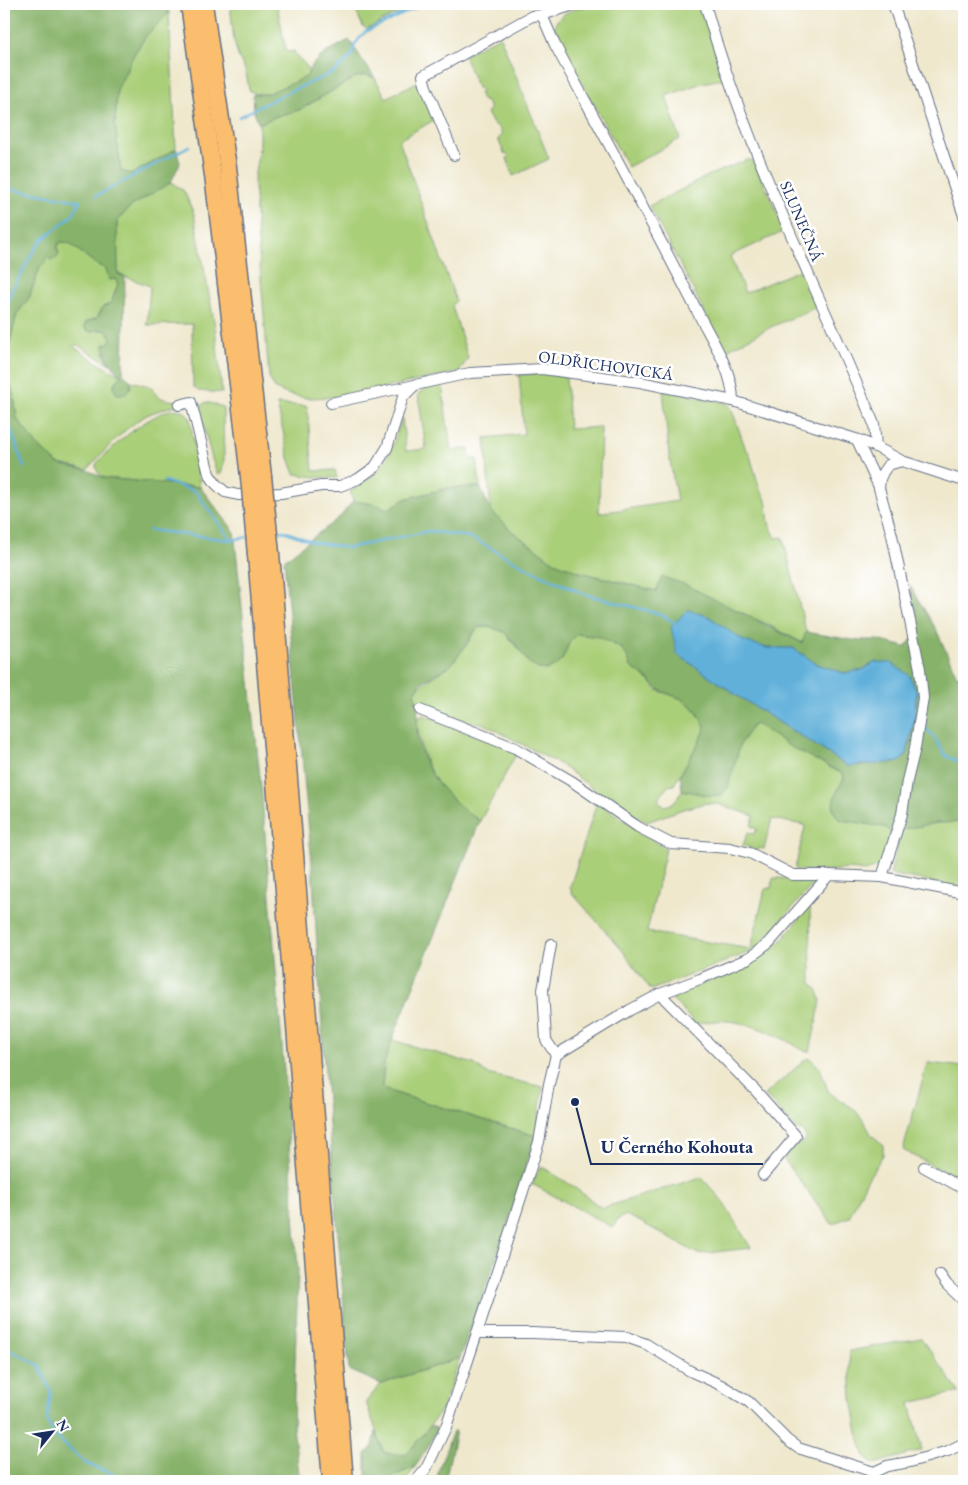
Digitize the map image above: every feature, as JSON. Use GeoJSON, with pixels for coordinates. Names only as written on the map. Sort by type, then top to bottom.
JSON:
{"type":"FeatureCollection","features":[{"type":"Feature","properties":{"kind":"highway"},"geometry":{"type":"LineString","coordinates":[[189,4],[256,476]]}},
{"type":"Feature","properties":{"kind":"highway"},"geometry":{"type":"LineString","coordinates":[[204,4],[230,186],[264,554],[290,951],[335,1440],[345,1481]]}},
{"type":"Feature","properties":{"kind":"highway"},"geometry":{"type":"LineString","coordinates":[[331,1481],[335,1440]]}},
{"type":"Feature","properties":{"kind":"street"},"geometry":{"type":"LineString","coordinates":[[454,155],[423,76],[532,16],[542,15],[577,4]]}},
{"type":"Feature","properties":{"kind":"street","name":"SLUNEČNÁ"},"geometry":{"type":"LineString","coordinates":[[705,4],[744,123],[874,424],[876,447]]}},
{"type":"Feature","properties":{"kind":"street"},"geometry":{"type":"LineString","coordinates":[[893,4],[964,216]]}},
{"type":"Feature","properties":{"kind":"street"},"geometry":{"type":"LineString","coordinates":[[542,15],[555,45],[680,277],[722,360],[733,388],[734,401]]}},
{"type":"Feature","properties":{"kind":"street","name":"OLDŘICHOVICKÁ"},"geometry":{"type":"LineString","coordinates":[[331,403],[470,373],[542,369],[640,382],[734,401],[857,440],[876,447],[902,461],[964,481]]}},
{"type":"Feature","properties":{"kind":"street"},"geometry":{"type":"LineString","coordinates":[[179,405],[191,402],[209,474],[216,484],[225,492],[253,496],[321,486],[340,486],[358,478],[375,467],[387,448],[403,398],[414,384]]}},
{"type":"Feature","properties":{"kind":"street"},"geometry":{"type":"LineString","coordinates":[[857,440],[879,488],[898,561],[920,669],[923,698],[902,814],[882,877]]}},
{"type":"Feature","properties":{"kind":"street"},"geometry":{"type":"LineString","coordinates":[[879,488],[880,479],[888,465],[902,461]]}},
{"type":"Feature","properties":{"kind":"street"},"geometry":{"type":"LineString","coordinates":[[420,710],[516,748],[573,782],[638,827],[671,844],[730,848],[750,853],[793,875],[882,877],[964,893]]}},
{"type":"Feature","properties":{"kind":"street"},"geometry":{"type":"LineString","coordinates":[[416,1481],[426,1469],[446,1427],[477,1333],[539,1142],[556,1055],[660,994],[750,958],[769,943],[830,875]]}},
{"type":"Feature","properties":{"kind":"street"},"geometry":{"type":"LineString","coordinates":[[551,944],[543,990],[546,1040],[556,1055]]}},
{"type":"Feature","properties":{"kind":"street"},"geometry":{"type":"LineString","coordinates":[[660,994],[756,1091],[796,1136],[762,1175]]}},
{"type":"Feature","properties":{"kind":"street"},"geometry":{"type":"LineString","coordinates":[[924,1167],[964,1188]]}},
{"type":"Feature","properties":{"kind":"street"},"geometry":{"type":"LineString","coordinates":[[940,1275],[946,1286],[964,1301]]}},
{"type":"Feature","properties":{"kind":"street"},"geometry":{"type":"LineString","coordinates":[[477,1333],[626,1337],[646,1344],[690,1371],[721,1385],[749,1402],[787,1440],[798,1448],[873,1477],[887,1466],[910,1462],[964,1443]]}},
{"type":"Feature","properties":{"kind":"green space"},"geometry":{"type":"Polygon","coordinates":[[[4,4],[168,4],[169,13],[145,37],[133,56],[117,90],[115,124],[121,171],[132,174],[176,149],[180,163],[171,182],[130,207],[117,222],[118,274],[125,277],[123,373],[131,381],[131,387],[126,394],[117,394],[114,390],[114,383],[122,376],[107,358],[104,345],[111,341],[107,331],[97,330],[90,332],[84,327],[86,322],[97,318],[103,307],[111,303],[118,284],[115,279],[109,280],[106,269],[96,264],[69,243],[63,242],[59,243],[57,248],[59,253],[56,259],[52,260],[49,258],[40,267],[29,298],[17,314],[6,356],[5,373],[14,395],[17,419],[36,444],[58,464],[87,470],[104,478],[200,487],[234,531],[262,796],[298,1271],[293,1427],[300,1481],[4,1481],[4,4]]]}},
{"type":"Feature","properties":{"kind":"green space"},"geometry":{"type":"Polygon","coordinates":[[[230,4],[277,4],[286,51],[294,51],[307,67],[308,75],[284,88],[269,93],[255,93],[249,90],[246,72],[238,56],[234,41],[230,4]]]}},
{"type":"Feature","properties":{"kind":"green space"},"geometry":{"type":"Polygon","coordinates":[[[353,4],[423,4],[392,16],[367,29],[363,27],[353,4]]]}},
{"type":"Feature","properties":{"kind":"green space"},"geometry":{"type":"Polygon","coordinates":[[[596,4],[700,4],[724,79],[702,83],[666,96],[680,139],[628,167],[557,38],[555,30],[557,21],[565,13],[596,4]]]}},
{"type":"Feature","properties":{"kind":"green space"},"geometry":{"type":"Polygon","coordinates":[[[169,13],[176,149],[132,174],[121,171],[115,124],[117,90],[133,56],[145,37],[169,13]]]}},
{"type":"Feature","properties":{"kind":"green space"},"geometry":{"type":"Polygon","coordinates":[[[500,36],[549,159],[513,176],[507,158],[509,156],[504,153],[498,139],[502,135],[501,131],[493,124],[487,113],[490,109],[479,93],[482,90],[477,88],[464,55],[500,36]]]}},
{"type":"Feature","properties":{"kind":"green space"},"geometry":{"type":"Polygon","coordinates":[[[349,40],[375,78],[366,75],[356,77],[299,110],[277,116],[259,124],[254,111],[253,94],[266,94],[304,78],[318,59],[349,40]]]}},
{"type":"Feature","properties":{"kind":"green space"},"geometry":{"type":"Polygon","coordinates":[[[366,75],[375,78],[386,98],[415,83],[422,85],[427,96],[422,98],[424,103],[429,101],[436,119],[399,140],[456,301],[452,305],[468,358],[459,372],[341,397],[306,398],[287,394],[275,389],[269,377],[254,179],[259,148],[259,124],[277,116],[299,110],[356,77],[366,75]]]}},
{"type":"Feature","properties":{"kind":"green space"},"geometry":{"type":"Polygon","coordinates":[[[747,160],[755,163],[785,231],[730,256],[745,293],[799,270],[800,273],[802,272],[817,307],[771,327],[723,352],[693,289],[649,206],[712,174],[747,160]]]}},
{"type":"Feature","properties":{"kind":"green space"},"geometry":{"type":"Polygon","coordinates":[[[171,182],[184,191],[194,214],[215,327],[222,393],[199,391],[193,386],[192,324],[147,325],[150,286],[118,274],[117,222],[130,207],[171,182]]]}},
{"type":"Feature","properties":{"kind":"green space"},"geometry":{"type":"Polygon","coordinates":[[[59,243],[69,243],[96,264],[106,269],[109,280],[115,279],[118,284],[111,304],[103,307],[97,318],[86,322],[90,332],[105,330],[111,334],[111,342],[104,353],[110,364],[76,344],[74,347],[109,370],[118,373],[131,387],[131,381],[152,387],[159,396],[177,401],[176,405],[147,415],[130,426],[87,470],[58,464],[36,444],[17,419],[14,395],[5,373],[6,356],[17,314],[29,298],[40,267],[57,248],[59,243]]]}},
{"type":"Feature","properties":{"kind":"green space"},"geometry":{"type":"Polygon","coordinates":[[[543,373],[566,377],[569,429],[601,427],[599,513],[677,501],[669,455],[663,390],[726,403],[731,407],[746,450],[749,452],[760,490],[767,503],[770,526],[776,538],[783,537],[806,632],[803,643],[729,607],[659,588],[656,591],[580,572],[554,562],[513,532],[491,511],[485,438],[524,434],[519,375],[543,373]]]}},
{"type":"Feature","properties":{"kind":"green space"},"geometry":{"type":"Polygon","coordinates":[[[442,384],[451,451],[469,448],[470,459],[477,459],[480,487],[448,488],[405,499],[388,510],[374,504],[353,501],[350,491],[372,476],[385,461],[394,443],[402,418],[406,451],[426,449],[418,394],[423,390],[442,384]]]}},
{"type":"Feature","properties":{"kind":"green space"},"geometry":{"type":"Polygon","coordinates":[[[206,402],[223,407],[224,463],[221,474],[218,475],[200,412],[201,406],[206,402]]]}},
{"type":"Feature","properties":{"kind":"green space"},"geometry":{"type":"Polygon","coordinates":[[[277,404],[307,406],[313,471],[335,470],[337,478],[295,474],[289,458],[277,404]]]}},
{"type":"Feature","properties":{"kind":"green space"},"geometry":{"type":"Polygon","coordinates":[[[173,409],[184,411],[190,418],[200,487],[104,478],[99,473],[96,464],[122,439],[152,418],[173,409]]]}},
{"type":"Feature","properties":{"kind":"green space"},"geometry":{"type":"Polygon","coordinates":[[[480,487],[491,511],[513,532],[554,562],[580,572],[656,591],[662,577],[684,584],[802,643],[806,632],[853,640],[877,640],[906,647],[915,635],[910,586],[936,629],[957,676],[964,675],[964,822],[936,823],[890,832],[885,827],[841,820],[836,816],[833,806],[844,778],[843,774],[791,747],[756,724],[754,724],[741,742],[728,787],[722,795],[710,796],[682,790],[680,775],[704,733],[705,726],[695,709],[682,699],[659,690],[631,667],[627,656],[621,648],[599,637],[577,634],[570,641],[562,660],[546,670],[538,669],[528,662],[514,642],[504,632],[490,627],[479,627],[450,666],[422,682],[414,693],[418,708],[418,739],[426,764],[449,796],[480,821],[392,1040],[384,1064],[382,1087],[385,1090],[536,1136],[502,1242],[460,1358],[381,1384],[349,1370],[325,1076],[312,865],[284,560],[341,516],[353,501],[374,504],[388,509],[405,499],[448,488],[480,487]],[[708,616],[677,654],[738,696],[848,766],[901,761],[906,754],[912,737],[917,692],[876,662],[862,670],[844,673],[817,664],[793,648],[767,648],[744,641],[708,616]]]}},
{"type":"Feature","properties":{"kind":"green space"},"geometry":{"type":"Polygon","coordinates":[[[479,627],[490,627],[504,632],[521,651],[562,660],[570,641],[577,634],[599,637],[621,648],[627,656],[631,667],[649,680],[657,690],[682,699],[695,709],[705,726],[704,733],[674,785],[668,786],[658,800],[663,806],[675,801],[682,790],[710,796],[735,760],[741,742],[754,724],[756,724],[791,747],[843,774],[844,778],[834,800],[834,811],[842,820],[885,827],[890,832],[891,837],[883,859],[878,866],[865,871],[851,869],[824,871],[796,870],[804,825],[772,819],[764,849],[759,848],[757,851],[743,845],[748,832],[754,834],[757,829],[751,826],[754,816],[718,804],[707,803],[683,809],[647,822],[620,808],[561,765],[490,727],[481,723],[465,721],[418,704],[414,693],[454,659],[479,627]]]}},
{"type":"Feature","properties":{"kind":"green space"},"geometry":{"type":"Polygon","coordinates":[[[424,715],[518,751],[480,821],[453,800],[434,778],[427,765],[422,751],[417,718],[424,715]]]}},
{"type":"Feature","properties":{"kind":"green space"},"geometry":{"type":"Polygon","coordinates":[[[597,802],[666,849],[647,932],[751,949],[765,889],[771,888],[773,878],[816,879],[815,882],[761,943],[750,952],[651,990],[622,950],[572,893],[570,887],[597,802]]]}},
{"type":"Feature","properties":{"kind":"green space"},"geometry":{"type":"Polygon","coordinates":[[[964,822],[964,888],[890,874],[902,829],[936,823],[964,822]]]}},
{"type":"Feature","properties":{"kind":"green space"},"geometry":{"type":"Polygon","coordinates":[[[810,904],[811,983],[818,991],[821,1001],[810,1051],[806,1052],[758,1028],[737,1022],[711,1021],[695,1024],[673,1000],[673,995],[730,973],[758,959],[786,936],[810,904]]]}},
{"type":"Feature","properties":{"kind":"green space"},"geometry":{"type":"Polygon","coordinates":[[[392,1040],[474,1064],[487,1074],[543,1087],[536,1136],[385,1090],[382,1087],[384,1064],[392,1040]]]}},
{"type":"Feature","properties":{"kind":"green space"},"geometry":{"type":"Polygon","coordinates":[[[807,1058],[811,1059],[820,1068],[828,1091],[853,1108],[864,1121],[871,1134],[883,1145],[883,1155],[866,1182],[849,1217],[832,1224],[783,1158],[793,1147],[806,1140],[806,1137],[802,1131],[796,1129],[765,1095],[807,1058]]]}},
{"type":"Feature","properties":{"kind":"green space"},"geometry":{"type":"Polygon","coordinates":[[[927,1064],[964,1067],[964,1182],[903,1150],[927,1064]]]}},
{"type":"Feature","properties":{"kind":"green space"},"geometry":{"type":"Polygon","coordinates":[[[540,1168],[544,1168],[571,1185],[602,1208],[701,1177],[721,1199],[751,1248],[698,1254],[626,1215],[617,1220],[612,1227],[532,1184],[540,1168]]]}},
{"type":"Feature","properties":{"kind":"green space"},"geometry":{"type":"Polygon","coordinates":[[[921,1338],[959,1392],[910,1403],[922,1450],[874,1464],[865,1457],[858,1433],[852,1398],[849,1351],[921,1338]]]}},
{"type":"Feature","properties":{"kind":"green space"},"geometry":{"type":"Polygon","coordinates":[[[460,1358],[443,1407],[430,1426],[406,1455],[384,1453],[366,1402],[381,1384],[460,1358]]]}},
{"type":"Feature","properties":{"kind":"green space"},"geometry":{"type":"Polygon","coordinates":[[[430,1426],[437,1428],[429,1446],[415,1467],[381,1481],[366,1480],[366,1454],[373,1446],[376,1432],[384,1453],[406,1455],[430,1426]]]}},
{"type":"Feature","properties":{"kind":"green space"},"geometry":{"type":"Polygon","coordinates":[[[453,1431],[456,1431],[445,1481],[436,1481],[440,1466],[453,1431]]]}},
{"type":"Feature","properties":{"kind":"green space"},"geometry":{"type":"Polygon","coordinates":[[[415,1467],[405,1481],[381,1481],[415,1467]]]}},
{"type":"Feature","properties":{"kind":"water"},"geometry":{"type":"Polygon","coordinates":[[[687,610],[708,616],[744,641],[767,648],[793,648],[817,664],[844,673],[862,670],[876,662],[891,663],[909,675],[917,692],[914,721],[907,754],[900,762],[848,766],[738,696],[677,654],[671,627],[687,610]]]}},
{"type":"Feature","properties":{"kind":"waterway"},"geometry":{"type":"LineString","coordinates":[[239,117],[334,72],[352,56],[355,44],[365,32],[424,4]]}},
{"type":"Feature","properties":{"kind":"waterway"},"geometry":{"type":"LineString","coordinates":[[96,196],[189,146]]}},
{"type":"Feature","properties":{"kind":"waterway"},"geometry":{"type":"LineString","coordinates":[[4,188],[80,201],[72,216],[43,239],[33,252],[10,294],[4,318]]}},
{"type":"Feature","properties":{"kind":"waterway"},"geometry":{"type":"LineString","coordinates":[[4,410],[24,467]]}},
{"type":"Feature","properties":{"kind":"waterway"},"geometry":{"type":"LineString","coordinates":[[164,481],[195,491],[231,540],[248,537]]}},
{"type":"Feature","properties":{"kind":"waterway"},"geometry":{"type":"LineString","coordinates":[[149,530],[230,540]]}},
{"type":"Feature","properties":{"kind":"waterway"},"geometry":{"type":"LineString","coordinates":[[276,533],[284,531],[313,542],[348,548],[429,531],[470,537],[531,570],[584,594],[660,614],[677,624]]}},
{"type":"Feature","properties":{"kind":"waterway"},"geometry":{"type":"LineString","coordinates":[[923,725],[946,756],[962,763],[964,762]]}},
{"type":"Feature","properties":{"kind":"waterway"},"geometry":{"type":"LineString","coordinates":[[4,1347],[39,1365],[51,1391],[47,1420],[53,1434],[85,1463],[134,1481]]}},
{"type":"Feature","properties":{"kind":"place","name":"U Černého Kohouta"},"geometry":{"type":"Point","coordinates":[575,1102]}}]}
